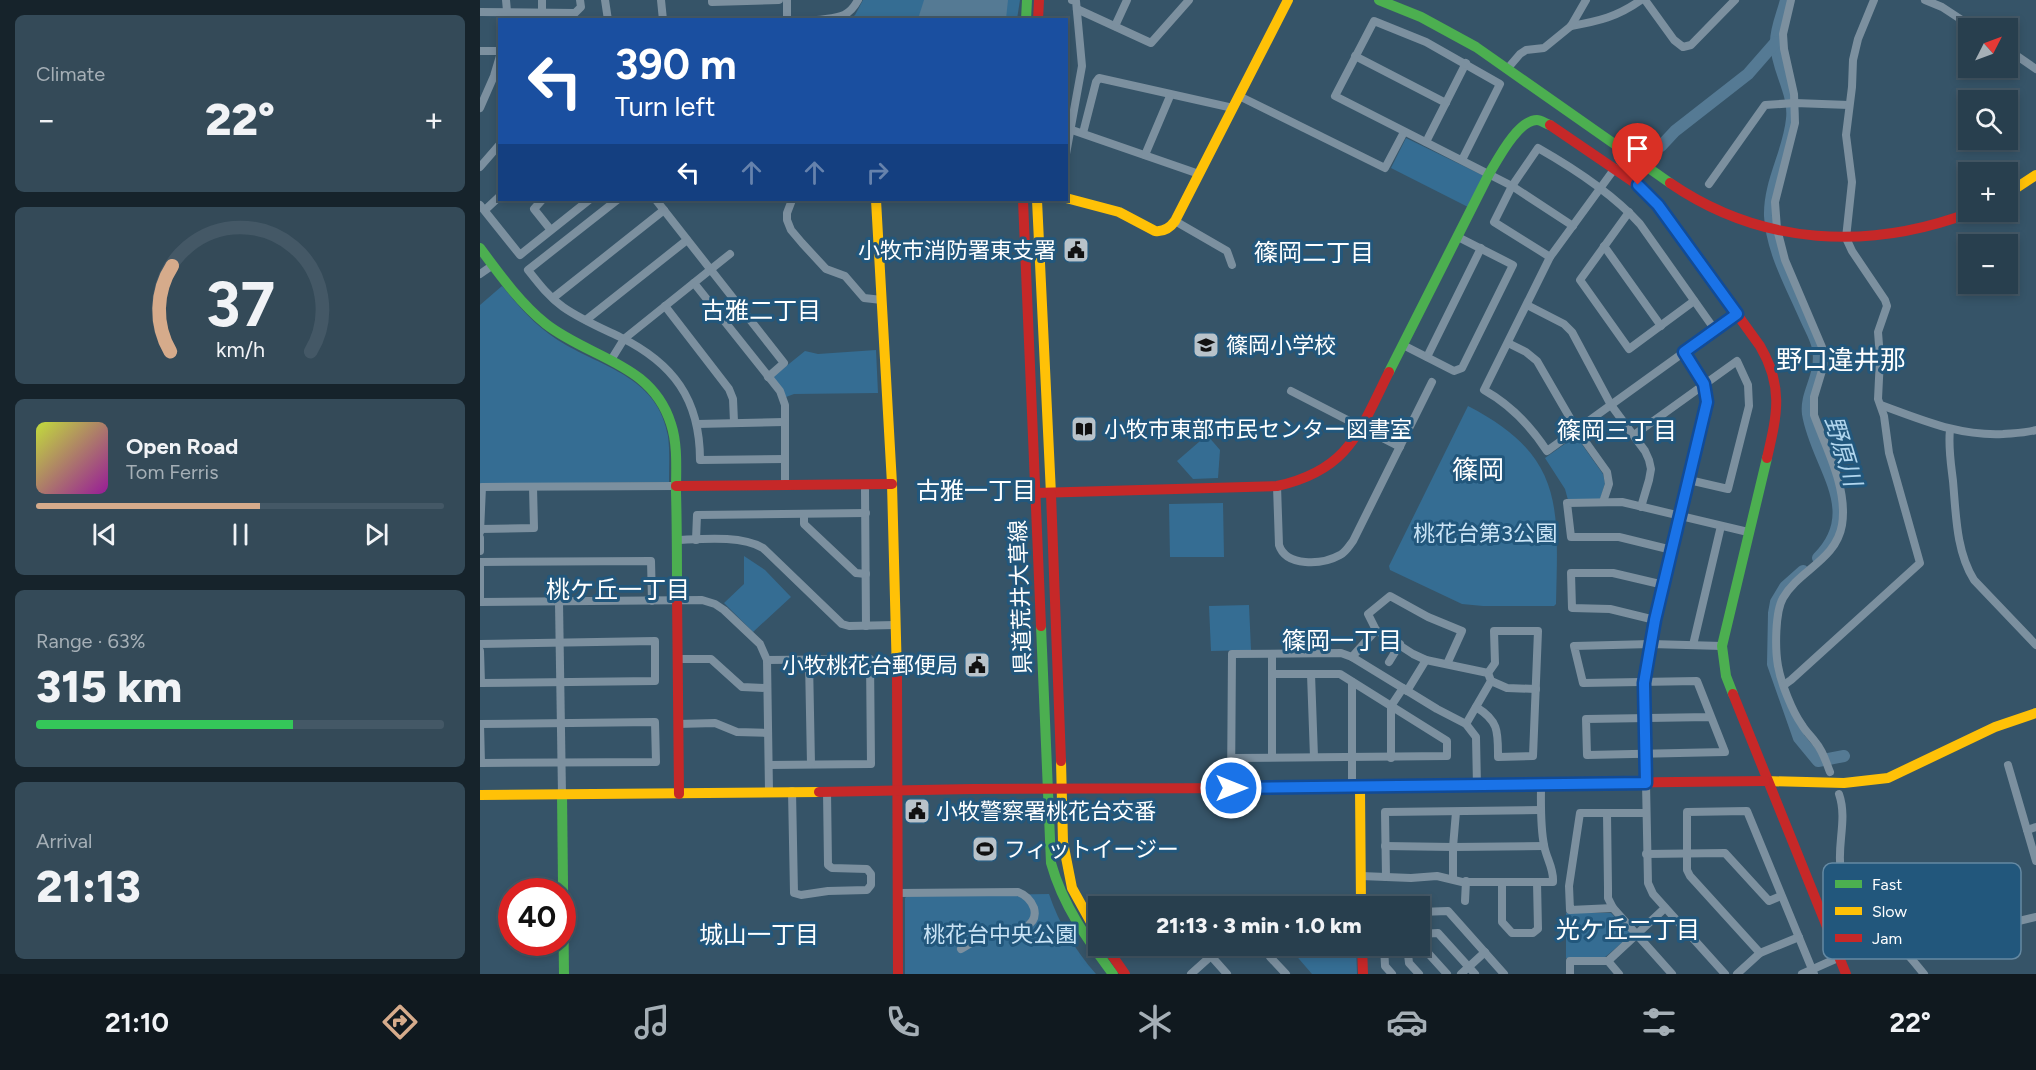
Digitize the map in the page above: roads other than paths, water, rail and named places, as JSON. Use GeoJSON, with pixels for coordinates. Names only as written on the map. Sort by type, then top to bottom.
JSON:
{"type":"FeatureCollection","features":[{"type":"Feature","properties":{"kind":"street"},"geometry":{"type":"LineString","coordinates":[[506,0],[507,11]]}},
{"type":"Feature","properties":{"kind":"street"},"geometry":{"type":"LineString","coordinates":[[542,0],[542,16]]}},
{"type":"Feature","properties":{"kind":"street"},"geometry":{"type":"LineString","coordinates":[[480,12],[507,11],[542,16],[575,13],[581,7],[580,0]]}},
{"type":"Feature","properties":{"kind":"street"},"geometry":{"type":"LineString","coordinates":[[605,0],[608,18]]}},
{"type":"Feature","properties":{"kind":"street"},"geometry":{"type":"LineString","coordinates":[[661,0],[663,18]]}},
{"type":"Feature","properties":{"kind":"street"},"geometry":{"type":"LineString","coordinates":[[712,0],[712,2],[779,0]]}},
{"type":"Feature","properties":{"kind":"street"},"geometry":{"type":"LineString","coordinates":[[787,0],[788,18]]}},
{"type":"Feature","properties":{"kind":"street"},"geometry":{"type":"LineString","coordinates":[[830,18],[851,12],[858,0]]}},
{"type":"Feature","properties":{"kind":"street"},"geometry":{"type":"LineString","coordinates":[[1026,18],[1027,0]]}},
{"type":"Feature","properties":{"kind":"street"},"geometry":{"type":"LineString","coordinates":[[1038,18],[1039,0]]}},
{"type":"Feature","properties":{"kind":"street"},"geometry":{"type":"LineString","coordinates":[[1068,146],[1082,66],[1076,1],[1072,0]]}},
{"type":"Feature","properties":{"kind":"street"},"geometry":{"type":"LineString","coordinates":[[1115,26],[1127,0]]}},
{"type":"Feature","properties":{"kind":"street"},"geometry":{"type":"LineString","coordinates":[[1077,9],[1151,43],[1190,0],[1197,2],[1198,0]]}},
{"type":"Feature","properties":{"kind":"street"},"geometry":{"type":"LineString","coordinates":[[1068,198],[1105,207],[1129,216],[1153,231],[1164,231],[1175,221],[1288,0]]}},
{"type":"Feature","properties":{"kind":"street"},"geometry":{"type":"LineString","coordinates":[[1379,0],[1449,31],[1508,68],[1673,185],[1733,216],[1773,228],[1809,235],[1846,238],[1881,236],[1917,230],[1958,217]]}},
{"type":"Feature","properties":{"kind":"street"},"geometry":{"type":"LineString","coordinates":[[1508,68],[1520,54],[1526,50],[1544,48],[1571,26],[1586,0]]}},
{"type":"Feature","properties":{"kind":"street"},"geometry":{"type":"LineString","coordinates":[[1571,26],[1601,21],[1643,0],[1674,40],[1683,46],[1691,45],[1735,0]]}},
{"type":"Feature","properties":{"kind":"street"},"geometry":{"type":"LineString","coordinates":[[1791,0],[1783,34],[1794,133],[1775,202],[1773,228],[1822,347],[1824,364],[1812,407],[1838,480],[1843,511],[1840,532],[1832,549],[1791,587],[1780,604],[1777,650],[1778,666],[1784,685],[1801,724],[1818,744],[1830,772]]}},
{"type":"Feature","properties":{"kind":"street"},"geometry":{"type":"LineString","coordinates":[[1784,685],[1920,563],[1889,453],[1884,416],[1878,399],[1880,358],[1878,332],[1887,306],[1846,238],[1851,182],[1846,135],[1853,60],[1858,39],[1874,0]]}},
{"type":"Feature","properties":{"kind":"street"},"geometry":{"type":"LineString","coordinates":[[1925,0],[1942,7],[1959,18]]}},
{"type":"Feature","properties":{"kind":"street"},"geometry":{"type":"LineString","coordinates":[[1462,160],[1500,84],[1467,63],[1426,42],[1374,21],[1335,96],[1512,186],[1573,226]]}},
{"type":"Feature","properties":{"kind":"street"},"geometry":{"type":"LineString","coordinates":[[480,51],[498,51]]}},
{"type":"Feature","properties":{"kind":"street"},"geometry":{"type":"LineString","coordinates":[[1355,56],[1446,103]]}},
{"type":"Feature","properties":{"kind":"street"},"geometry":{"type":"LineString","coordinates":[[2018,57],[2036,69]]}},
{"type":"Feature","properties":{"kind":"street"},"geometry":{"type":"LineString","coordinates":[[480,108],[498,63]]}},
{"type":"Feature","properties":{"kind":"street"},"geometry":{"type":"LineString","coordinates":[[1426,142],[1467,63]]}},
{"type":"Feature","properties":{"kind":"street"},"geometry":{"type":"LineString","coordinates":[[1083,133],[1099,78],[1170,96],[1233,108]]}},
{"type":"Feature","properties":{"kind":"street"},"geometry":{"type":"LineString","coordinates":[[1145,155],[1170,96]]}},
{"type":"Feature","properties":{"kind":"street"},"geometry":{"type":"LineString","coordinates":[[1239,96],[1385,168],[1404,132]]}},
{"type":"Feature","properties":{"kind":"street"},"geometry":{"type":"LineString","coordinates":[[1709,184],[1765,105],[1792,103],[1849,105]]}},
{"type":"Feature","properties":{"kind":"street"},"geometry":{"type":"LineString","coordinates":[[1036,493],[1277,486],[1305,480],[1325,470],[1344,453],[1361,428],[1489,174],[1503,151],[1525,123],[1538,120],[1554,127],[1638,185],[1658,205],[1767,358],[1773,375],[1778,398],[1776,420],[1722,646],[1726,676],[1823,915]]}},
{"type":"Feature","properties":{"kind":"street"},"geometry":{"type":"LineString","coordinates":[[1072,130],[1199,174]]}},
{"type":"Feature","properties":{"kind":"street"},"geometry":{"type":"LineString","coordinates":[[480,167],[498,146]]}},
{"type":"Feature","properties":{"kind":"street"},"geometry":{"type":"LineString","coordinates":[[1550,257],[1494,222],[1512,186],[1538,148],[1618,201],[1629,212],[1640,224],[1715,330]]}},
{"type":"Feature","properties":{"kind":"street"},"geometry":{"type":"LineString","coordinates":[[1615,168],[1550,257],[1484,390],[1501,399],[1519,414],[1547,451],[1737,314]]}},
{"type":"Feature","properties":{"kind":"street"},"geometry":{"type":"LineString","coordinates":[[2018,187],[2036,175]]}},
{"type":"Feature","properties":{"kind":"street"},"geometry":{"type":"LineString","coordinates":[[498,197],[482,207],[520,255],[588,201]]}},
{"type":"Feature","properties":{"kind":"street"},"geometry":{"type":"LineString","coordinates":[[541,201],[534,209],[550,229]]}},
{"type":"Feature","properties":{"kind":"street"},"geometry":{"type":"LineString","coordinates":[[616,201],[528,270],[563,307],[646,351],[668,369],[684,391],[697,424],[700,460],[785,459]]}},
{"type":"Feature","properties":{"kind":"street"},"geometry":{"type":"LineString","coordinates":[[657,201],[784,363],[768,377]]}},
{"type":"Feature","properties":{"kind":"street"},"geometry":{"type":"LineString","coordinates":[[792,201],[787,220],[791,230],[802,243],[826,269],[845,276],[864,298],[882,300]]}},
{"type":"Feature","properties":{"kind":"street"},"geometry":{"type":"LineString","coordinates":[[876,201],[892,484],[899,790],[898,974]]}},
{"type":"Feature","properties":{"kind":"street","name":"県道荒井大草線"},"geometry":{"type":"LineString","coordinates":[[1023,201],[1049,846],[1054,879],[1059,892],[1075,923],[1113,974]]}},
{"type":"Feature","properties":{"kind":"street","name":"県道荒井大草線"},"geometry":{"type":"LineString","coordinates":[[1038,201],[1063,842],[1069,875],[1078,902],[1088,918]]}},
{"type":"Feature","properties":{"kind":"street"},"geometry":{"type":"LineString","coordinates":[[553,298],[664,210]]}},
{"type":"Feature","properties":{"kind":"street"},"geometry":{"type":"LineString","coordinates":[[1629,212],[1580,280],[1623,341],[1629,349],[1694,301]]}},
{"type":"Feature","properties":{"kind":"street"},"geometry":{"type":"LineString","coordinates":[[1175,221],[1219,244],[1227,251],[1232,265]]}},
{"type":"Feature","properties":{"kind":"street"},"geometry":{"type":"LineString","coordinates":[[1403,345],[1454,371],[1462,368],[1513,266],[1458,237]]}},
{"type":"Feature","properties":{"kind":"street"},"geometry":{"type":"LineString","coordinates":[[586,320],[687,240]]}},
{"type":"Feature","properties":{"kind":"street"},"geometry":{"type":"LineString","coordinates":[[1604,246],[1661,326]]}},
{"type":"Feature","properties":{"kind":"street"},"geometry":{"type":"LineString","coordinates":[[480,248],[540,319],[566,337],[631,370],[646,382],[666,408],[675,440],[679,794]]}},
{"type":"Feature","properties":{"kind":"street"},"geometry":{"type":"LineString","coordinates":[[1427,357],[1481,248]]}},
{"type":"Feature","properties":{"kind":"street"},"geometry":{"type":"LineString","coordinates":[[611,360],[624,339],[730,254]]}},
{"type":"Feature","properties":{"kind":"street"},"geometry":{"type":"LineString","coordinates":[[480,274],[493,265]]}},
{"type":"Feature","properties":{"kind":"street"},"geometry":{"type":"LineString","coordinates":[[694,283],[783,398],[785,485]]}},
{"type":"Feature","properties":{"kind":"street"},"geometry":{"type":"LineString","coordinates":[[1527,305],[1563,324],[1572,332],[1611,405],[1645,451],[1651,469],[1641,507]]}},
{"type":"Feature","properties":{"kind":"street"},"geometry":{"type":"LineString","coordinates":[[665,306],[729,389],[733,399],[734,422]]}},
{"type":"Feature","properties":{"kind":"street"},"geometry":{"type":"LineString","coordinates":[[1508,343],[1526,352],[1537,361],[1577,430],[1607,472],[1609,484],[1603,502]]}},
{"type":"Feature","properties":{"kind":"street"},"geometry":{"type":"LineString","coordinates":[[1684,352],[1704,384],[1707,402],[1655,620],[1644,683],[1646,854],[1648,883],[1653,894],[1725,974]]}},
{"type":"Feature","properties":{"kind":"street"},"geometry":{"type":"LineString","coordinates":[[1634,435],[1737,361],[1748,385],[1749,406],[1728,489],[1689,480]]}},
{"type":"Feature","properties":{"kind":"street"},"geometry":{"type":"LineString","coordinates":[[1277,486],[1281,552],[1290,559],[1312,561],[1333,557],[1347,549],[1432,382]]}},
{"type":"Feature","properties":{"kind":"street"},"geometry":{"type":"LineString","coordinates":[[1291,391],[1400,447]]}},
{"type":"Feature","properties":{"kind":"street"},"geometry":{"type":"LineString","coordinates":[[1881,405],[1950,430],[1987,434],[2036,430]]}},
{"type":"Feature","properties":{"kind":"street"},"geometry":{"type":"LineString","coordinates":[[697,424],[784,422]]}},
{"type":"Feature","properties":{"kind":"street"},"geometry":{"type":"LineString","coordinates":[[1950,430],[1955,514],[1961,549],[1968,570],[1974,580],[2036,645]]}},
{"type":"Feature","properties":{"kind":"street"},"geometry":{"type":"LineString","coordinates":[[533,487],[534,528],[480,530],[482,487],[892,484]]}},
{"type":"Feature","properties":{"kind":"street"},"geometry":{"type":"LineString","coordinates":[[865,490],[866,626]]}},
{"type":"Feature","properties":{"kind":"street"},"geometry":{"type":"LineString","coordinates":[[1672,550],[1618,537],[1571,537],[1567,502],[1622,502],[1748,532]]}},
{"type":"Feature","properties":{"kind":"street"},"geometry":{"type":"LineString","coordinates":[[696,540],[697,514],[866,513]]}},
{"type":"Feature","properties":{"kind":"street"},"geometry":{"type":"LineString","coordinates":[[804,514],[804,524],[856,573],[866,574]]}},
{"type":"Feature","properties":{"kind":"street"},"geometry":{"type":"LineString","coordinates":[[1693,645],[1721,525]]}},
{"type":"Feature","properties":{"kind":"street"},"geometry":{"type":"LineString","coordinates":[[480,538],[480,551]]}},
{"type":"Feature","properties":{"kind":"street"},"geometry":{"type":"LineString","coordinates":[[676,540],[737,540],[754,543],[763,548],[842,624],[849,626],[895,625]]}},
{"type":"Feature","properties":{"kind":"street"},"geometry":{"type":"LineString","coordinates":[[652,601],[651,561],[480,562],[480,602],[559,602],[652,601],[676,600],[702,600],[716,603],[760,644],[767,660],[769,791]]}},
{"type":"Feature","properties":{"kind":"street"},"geometry":{"type":"LineString","coordinates":[[1655,620],[1610,609],[1572,608],[1571,573],[1612,573],[1664,585]]}},
{"type":"Feature","properties":{"kind":"street"},"geometry":{"type":"LineString","coordinates":[[1447,664],[1462,631],[1428,617],[1390,596],[1368,614],[1376,630],[1426,660],[1490,677],[1508,688],[1536,689]]}},
{"type":"Feature","properties":{"kind":"street"},"geometry":{"type":"LineString","coordinates":[[559,602],[564,974]]}},
{"type":"Feature","properties":{"kind":"street"},"geometry":{"type":"LineString","coordinates":[[1352,657],[1376,630]]}},
{"type":"Feature","properties":{"kind":"street"},"geometry":{"type":"LineString","coordinates":[[1466,724],[1495,663],[1494,631],[1538,631],[1533,756],[1498,757],[1498,736],[1495,724],[1488,714],[1476,707]]}},
{"type":"Feature","properties":{"kind":"street"},"geometry":{"type":"LineString","coordinates":[[480,644],[655,641],[655,681],[481,683],[480,651]]}},
{"type":"Feature","properties":{"kind":"street"},"geometry":{"type":"LineString","coordinates":[[1389,662],[1400,644]]}},
{"type":"Feature","properties":{"kind":"street"},"geometry":{"type":"LineString","coordinates":[[1710,717],[1586,719],[1587,755],[1725,752],[1697,681],[1583,683],[1574,646],[1651,644],[1722,646]]}},
{"type":"Feature","properties":{"kind":"street"},"geometry":{"type":"LineString","coordinates":[[1231,788],[1232,654],[1341,653],[1352,657],[1466,724],[1476,737],[1477,786]]}},
{"type":"Feature","properties":{"kind":"street"},"geometry":{"type":"LineString","coordinates":[[1272,654],[1272,757]]}},
{"type":"Feature","properties":{"kind":"street"},"geometry":{"type":"LineString","coordinates":[[677,659],[711,659],[742,687],[767,688]]}},
{"type":"Feature","properties":{"kind":"street"},"geometry":{"type":"LineString","coordinates":[[767,660],[870,659],[871,764],[769,765]]}},
{"type":"Feature","properties":{"kind":"street"},"geometry":{"type":"LineString","coordinates":[[1391,758],[1391,706],[1426,660]]}},
{"type":"Feature","properties":{"kind":"street"},"geometry":{"type":"LineString","coordinates":[[809,661],[811,764]]}},
{"type":"Feature","properties":{"kind":"street"},"geometry":{"type":"LineString","coordinates":[[1232,758],[1447,756],[1447,741],[1340,675],[1272,674]]}},
{"type":"Feature","properties":{"kind":"street"},"geometry":{"type":"LineString","coordinates":[[1311,674],[1314,757]]}},
{"type":"Feature","properties":{"kind":"street"},"geometry":{"type":"LineString","coordinates":[[1352,682],[1352,757],[1356,788],[1361,896]]}},
{"type":"Feature","properties":{"kind":"street"},"geometry":{"type":"LineString","coordinates":[[480,795],[1356,788],[1541,783],[1769,781],[1844,783],[1888,778],[1995,727],[2036,713]]}},
{"type":"Feature","properties":{"kind":"street"},"geometry":{"type":"LineString","coordinates":[[655,722],[656,762],[561,763],[481,763],[480,724],[655,722]]}},
{"type":"Feature","properties":{"kind":"street"},"geometry":{"type":"LineString","coordinates":[[678,724],[715,723],[737,732],[768,733]]}},
{"type":"Feature","properties":{"kind":"street"},"geometry":{"type":"LineString","coordinates":[[2008,765],[2036,861]]}},
{"type":"Feature","properties":{"kind":"street"},"geometry":{"type":"LineString","coordinates":[[1361,876],[1411,878],[1437,876],[1466,882],[1553,882],[1553,874],[1544,846],[1540,810],[1541,783]]}},
{"type":"Feature","properties":{"kind":"street"},"geometry":{"type":"LineString","coordinates":[[792,791],[794,893],[799,895],[828,891],[867,890],[871,885],[871,873],[867,869],[832,868],[828,865],[827,791]]}},
{"type":"Feature","properties":{"kind":"street"},"geometry":{"type":"LineString","coordinates":[[1839,794],[1843,806],[1840,863]]}},
{"type":"Feature","properties":{"kind":"street"},"geometry":{"type":"LineString","coordinates":[[1386,877],[1385,812],[1540,810]]}},
{"type":"Feature","properties":{"kind":"street"},"geometry":{"type":"LineString","coordinates":[[1453,879],[1456,812]]}},
{"type":"Feature","properties":{"kind":"street"},"geometry":{"type":"LineString","coordinates":[[1760,953],[1690,876],[1687,870],[1687,812],[1747,812],[1814,972]]}},
{"type":"Feature","properties":{"kind":"street"},"geometry":{"type":"LineString","coordinates":[[1613,908],[1570,910],[1569,886],[1580,813],[1646,813]]}},
{"type":"Feature","properties":{"kind":"street"},"geometry":{"type":"LineString","coordinates":[[1607,814],[1608,898],[1613,908],[1672,974]]}},
{"type":"Feature","properties":{"kind":"street"},"geometry":{"type":"LineString","coordinates":[[2027,830],[2036,827]]}},
{"type":"Feature","properties":{"kind":"street"},"geometry":{"type":"LineString","coordinates":[[1385,846],[1544,846]]}},
{"type":"Feature","properties":{"kind":"street"},"geometry":{"type":"LineString","coordinates":[[1646,854],[1725,853],[1769,902],[1781,896]]}},
{"type":"Feature","properties":{"kind":"street"},"geometry":{"type":"LineString","coordinates":[[1465,901],[1466,882]]}},
{"type":"Feature","properties":{"kind":"street"},"geometry":{"type":"LineString","coordinates":[[1503,882],[1502,922],[1512,933],[1533,933],[1538,929],[1537,882]]}},
{"type":"Feature","properties":{"kind":"street"},"geometry":{"type":"LineString","coordinates":[[898,893],[1018,892],[1024,894],[1032,903],[1035,911],[1034,917],[1023,929],[984,936],[961,949]]}},
{"type":"Feature","properties":{"kind":"street"},"geometry":{"type":"LineString","coordinates":[[1570,974],[1570,961],[1608,961],[1665,908]]}},
{"type":"Feature","properties":{"kind":"street"},"geometry":{"type":"LineString","coordinates":[[1430,912],[1448,911],[1504,974]]}},
{"type":"Feature","properties":{"kind":"street"},"geometry":{"type":"LineString","coordinates":[[2021,921],[2036,917]]}},
{"type":"Feature","properties":{"kind":"street"},"geometry":{"type":"LineString","coordinates":[[1430,933],[1438,933],[1475,974]]}},
{"type":"Feature","properties":{"kind":"street"},"geometry":{"type":"LineString","coordinates":[[1737,974],[1760,953],[1799,937]]}},
{"type":"Feature","properties":{"kind":"street"},"geometry":{"type":"LineString","coordinates":[[1461,974],[1485,952]]}},
{"type":"Feature","properties":{"kind":"street"},"geometry":{"type":"LineString","coordinates":[[1430,955],[1447,974]]}},
{"type":"Feature","properties":{"kind":"street"},"geometry":{"type":"LineString","coordinates":[[1113,956],[1125,974]]}},
{"type":"Feature","properties":{"kind":"street"},"geometry":{"type":"LineString","coordinates":[[1191,974],[1211,956],[1227,974]]}},
{"type":"Feature","properties":{"kind":"street"},"geometry":{"type":"LineString","coordinates":[[1270,956],[1286,974]]}},
{"type":"Feature","properties":{"kind":"street"},"geometry":{"type":"LineString","coordinates":[[1362,956],[1363,974]]}},
{"type":"Feature","properties":{"kind":"street"},"geometry":{"type":"LineString","coordinates":[[1385,956],[1385,966],[1392,974]]}},
{"type":"Feature","properties":{"kind":"street"},"geometry":{"type":"LineString","coordinates":[[1408,956],[1409,963],[1419,974]]}},
{"type":"Feature","properties":{"kind":"street"},"geometry":{"type":"LineString","coordinates":[[1802,974],[1814,972],[1837,959]]}},
{"type":"Feature","properties":{"kind":"street"},"geometry":{"type":"LineString","coordinates":[[1841,959],[1846,974]]}},
{"type":"Feature","properties":{"kind":"street"},"geometry":{"type":"LineString","coordinates":[[1910,959],[1924,974]]}},
{"type":"Feature","properties":{"kind":"street"},"geometry":{"type":"LineString","coordinates":[[1608,961],[1619,974]]}},
{"type":"Feature","properties":{"kind":"waterway","name":"野原川"},"geometry":{"type":"LineString","coordinates":[[1786,0],[1778,27],[1776,44],[1779,63],[1791,100],[1792,119],[1773,191],[1770,216],[1774,243],[1818,348],[1818,367],[1809,398],[1808,414],[1834,487],[1838,505],[1838,522],[1832,540],[1818,558]]}},
{"type":"Feature","properties":{"kind":"waterway"},"geometry":{"type":"LineString","coordinates":[[1661,146],[1675,131],[1748,74],[1776,42]]}},
{"type":"Feature","properties":{"kind":"waterway","name":"野原川"},"geometry":{"type":"LineString","coordinates":[[1803,571],[1785,587],[1776,602],[1773,664],[1799,738],[1818,761],[1844,756]]}},
{"type":"Feature","properties":{"kind":"place","name":"小牧市消防署東支署"},"geometry":{"type":"Point","coordinates":[1076,250]}},
{"type":"Feature","properties":{"kind":"place","name":"篠岡小学校"},"geometry":{"type":"Point","coordinates":[1206,345]}},
{"type":"Feature","properties":{"kind":"place","name":"小牧市東部市民センター図書室"},"geometry":{"type":"Point","coordinates":[1084,429]}},
{"type":"Feature","properties":{"kind":"place","name":"小牧桃花台郵便局"},"geometry":{"type":"Point","coordinates":[977,665]}},
{"type":"Feature","properties":{"kind":"place","name":"小牧警察署桃花台交番"},"geometry":{"type":"Point","coordinates":[917,811]}},
{"type":"Feature","properties":{"kind":"place","name":"フィットイージー"},"geometry":{"type":"Point","coordinates":[985,849]}},
{"type":"Feature","properties":{"kind":"district","name":"篠岡二丁目"},"geometry":{"type":"Point","coordinates":[1314,253]}},
{"type":"Feature","properties":{"kind":"district","name":"古雅二丁目"},"geometry":{"type":"Point","coordinates":[761,311]}},
{"type":"Feature","properties":{"kind":"district","name":"野口違井那"},"geometry":{"type":"Point","coordinates":[1841,360]}},
{"type":"Feature","properties":{"kind":"district","name":"篠岡三丁目"},"geometry":{"type":"Point","coordinates":[1617,431]}},
{"type":"Feature","properties":{"kind":"district","name":"篠岡"},"geometry":{"type":"Point","coordinates":[1478,470]}},
{"type":"Feature","properties":{"kind":"district","name":"古雅一丁目"},"geometry":{"type":"Point","coordinates":[976,491]}},
{"type":"Feature","properties":{"kind":"district","name":"桃ケ丘一丁目"},"geometry":{"type":"Point","coordinates":[618,590]}},
{"type":"Feature","properties":{"kind":"district","name":"篠岡一丁目"},"geometry":{"type":"Point","coordinates":[1342,641]}},
{"type":"Feature","properties":{"kind":"district","name":"光ケ丘二丁目"},"geometry":{"type":"Point","coordinates":[1628,930]}},
{"type":"Feature","properties":{"kind":"district","name":"城山一丁目"},"geometry":{"type":"Point","coordinates":[759,935]}},
{"type":"Feature","properties":{"kind":"park label","name":"桃花台第3公園"},"geometry":{"type":"Point","coordinates":[1485,533]}},
{"type":"Feature","properties":{"kind":"park label","name":"桃花台中央公園"},"geometry":{"type":"Point","coordinates":[1000,934]}}]}
